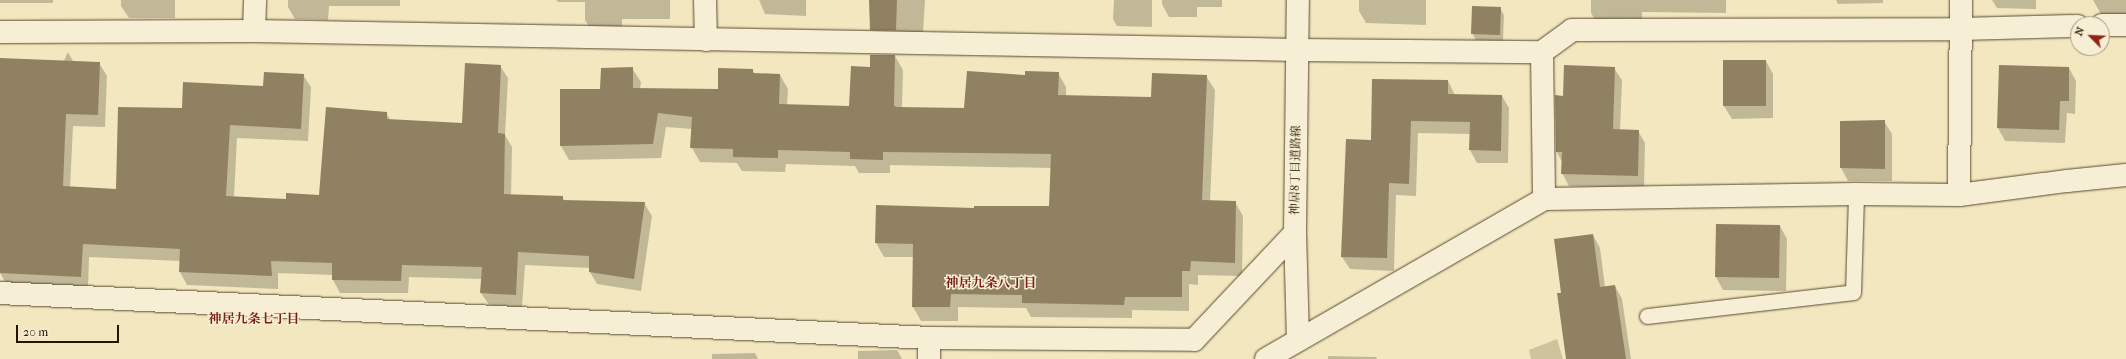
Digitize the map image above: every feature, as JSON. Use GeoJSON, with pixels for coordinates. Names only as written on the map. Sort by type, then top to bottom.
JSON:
{"type":"FeatureCollection","features":[{"type":"Feature","properties":{"kind":"street"},"geometry":{"type":"LineString","coordinates":[[254,31],[255,0]]}},
{"type":"Feature","properties":{"kind":"street"},"geometry":{"type":"LineString","coordinates":[[705,0],[706,40]]}},
{"type":"Feature","properties":{"kind":"street","name":"神居8丁目道路線"},"geometry":{"type":"LineString","coordinates":[[1298,0],[1295,233],[1298,340]]}},
{"type":"Feature","properties":{"kind":"street"},"geometry":{"type":"LineString","coordinates":[[1959,196],[1961,0]]}},
{"type":"Feature","properties":{"kind":"street"},"geometry":{"type":"LineString","coordinates":[[2110,25],[2126,25]]}},
{"type":"Feature","properties":{"kind":"street"},"geometry":{"type":"LineString","coordinates":[[0,32],[254,31],[1298,50],[1542,52],[1572,30],[1961,29],[2070,26]]}},
{"type":"Feature","properties":{"kind":"street"},"geometry":{"type":"LineString","coordinates":[[1542,52],[1544,198]]}},
{"type":"Feature","properties":{"kind":"street"},"geometry":{"type":"LineString","coordinates":[[1266,359],[1544,198],[1856,194],[1959,196],[2068,181],[2126,175]]}},
{"type":"Feature","properties":{"kind":"street"},"geometry":{"type":"LineString","coordinates":[[0,293],[929,338],[1194,340],[1295,233]]}},
{"type":"Feature","properties":{"kind":"street"},"geometry":{"type":"LineString","coordinates":[[929,338],[929,359]]}},
{"type":"Feature","properties":{"kind":"lane"},"geometry":{"type":"LineString","coordinates":[[1647,316],[1854,292],[1856,194]]}},
{"type":"Feature","properties":{"kind":"shaded area"},"geometry":{"type":"Polygon","coordinates":[[[1557,339],[1563,359],[1531,359],[1529,350],[1557,339]]]}},
{"type":"Feature","properties":{"kind":"building"},"geometry":{"type":"Polygon","coordinates":[[[869,0],[897,0],[896,30],[870,30],[869,0]]]}},
{"type":"Feature","properties":{"kind":"building"},"geometry":{"type":"Polygon","coordinates":[[[1472,6],[1501,7],[1500,35],[1471,34],[1472,6]]]}},
{"type":"Feature","properties":{"kind":"building"},"geometry":{"type":"Polygon","coordinates":[[[870,55],[895,55],[894,106],[897,107],[964,108],[967,71],[1025,75],[1025,71],[1059,72],[1058,95],[1151,97],[1152,73],[1207,75],[1202,200],[1236,201],[1235,263],[1191,261],[1190,271],[1182,271],[1182,297],[1125,297],[1124,305],[1022,303],[1022,295],[951,294],[950,307],[912,307],[913,244],[875,243],[876,205],[974,208],[974,206],[1049,206],[1051,154],[883,152],[883,160],[850,159],[850,152],[778,150],[778,158],[733,157],[733,149],[690,148],[692,117],[658,113],[653,144],[560,146],[560,89],[600,89],[601,68],[633,67],[633,88],[718,89],[718,68],[753,69],[753,73],[780,74],[779,104],[849,106],[851,66],[870,67],[870,55]]]}},
{"type":"Feature","properties":{"kind":"building"},"geometry":{"type":"Polygon","coordinates":[[[0,58],[100,62],[98,115],[66,114],[63,186],[116,189],[118,107],[182,108],[183,82],[263,86],[264,72],[304,74],[301,129],[230,125],[226,196],[286,199],[286,193],[319,195],[326,107],[387,112],[387,119],[462,123],[465,63],[501,65],[498,133],[505,134],[504,194],[563,196],[563,200],[645,202],[634,279],[589,272],[589,256],[518,252],[516,295],[480,293],[482,267],[402,265],[401,281],[332,280],[332,263],[271,261],[272,276],[179,272],[180,249],[83,244],[81,277],[0,273],[0,58]]]}},
{"type":"Feature","properties":{"kind":"building"},"geometry":{"type":"Polygon","coordinates":[[[1723,60],[1766,60],[1766,106],[1723,106],[1723,60]]]}},
{"type":"Feature","properties":{"kind":"building"},"geometry":{"type":"Polygon","coordinates":[[[1564,65],[1615,67],[1613,129],[1639,130],[1638,176],[1561,174],[1562,152],[1556,152],[1555,95],[1563,96],[1564,65]]]}},
{"type":"Feature","properties":{"kind":"building"},"geometry":{"type":"Polygon","coordinates":[[[1999,65],[2069,67],[2069,101],[2060,101],[2059,130],[1997,128],[1999,65]]]}},
{"type":"Feature","properties":{"kind":"building"},"geometry":{"type":"Polygon","coordinates":[[[1372,79],[1448,80],[1448,94],[1502,95],[1501,151],[1469,150],[1470,122],[1411,121],[1409,184],[1389,183],[1387,258],[1341,257],[1346,139],[1371,140],[1372,79]]]}},
{"type":"Feature","properties":{"kind":"building"},"geometry":{"type":"Polygon","coordinates":[[[1885,120],[1885,169],[1840,168],[1840,121],[1885,120]]]}},
{"type":"Feature","properties":{"kind":"building"},"geometry":{"type":"Polygon","coordinates":[[[1716,224],[1780,225],[1779,278],[1715,277],[1716,224]]]}},
{"type":"Feature","properties":{"kind":"building"},"geometry":{"type":"Polygon","coordinates":[[[1593,234],[1600,287],[1615,285],[1626,359],[1566,359],[1557,293],[1561,293],[1554,239],[1593,234]]]}},
{"type":"Feature","properties":{"kind":"district","name":"神居九条八丁目"},"geometry":{"type":"Point","coordinates":[991,283]}},
{"type":"Feature","properties":{"kind":"district","name":"神居九条七丁目"},"geometry":{"type":"Point","coordinates":[254,319]}}]}
